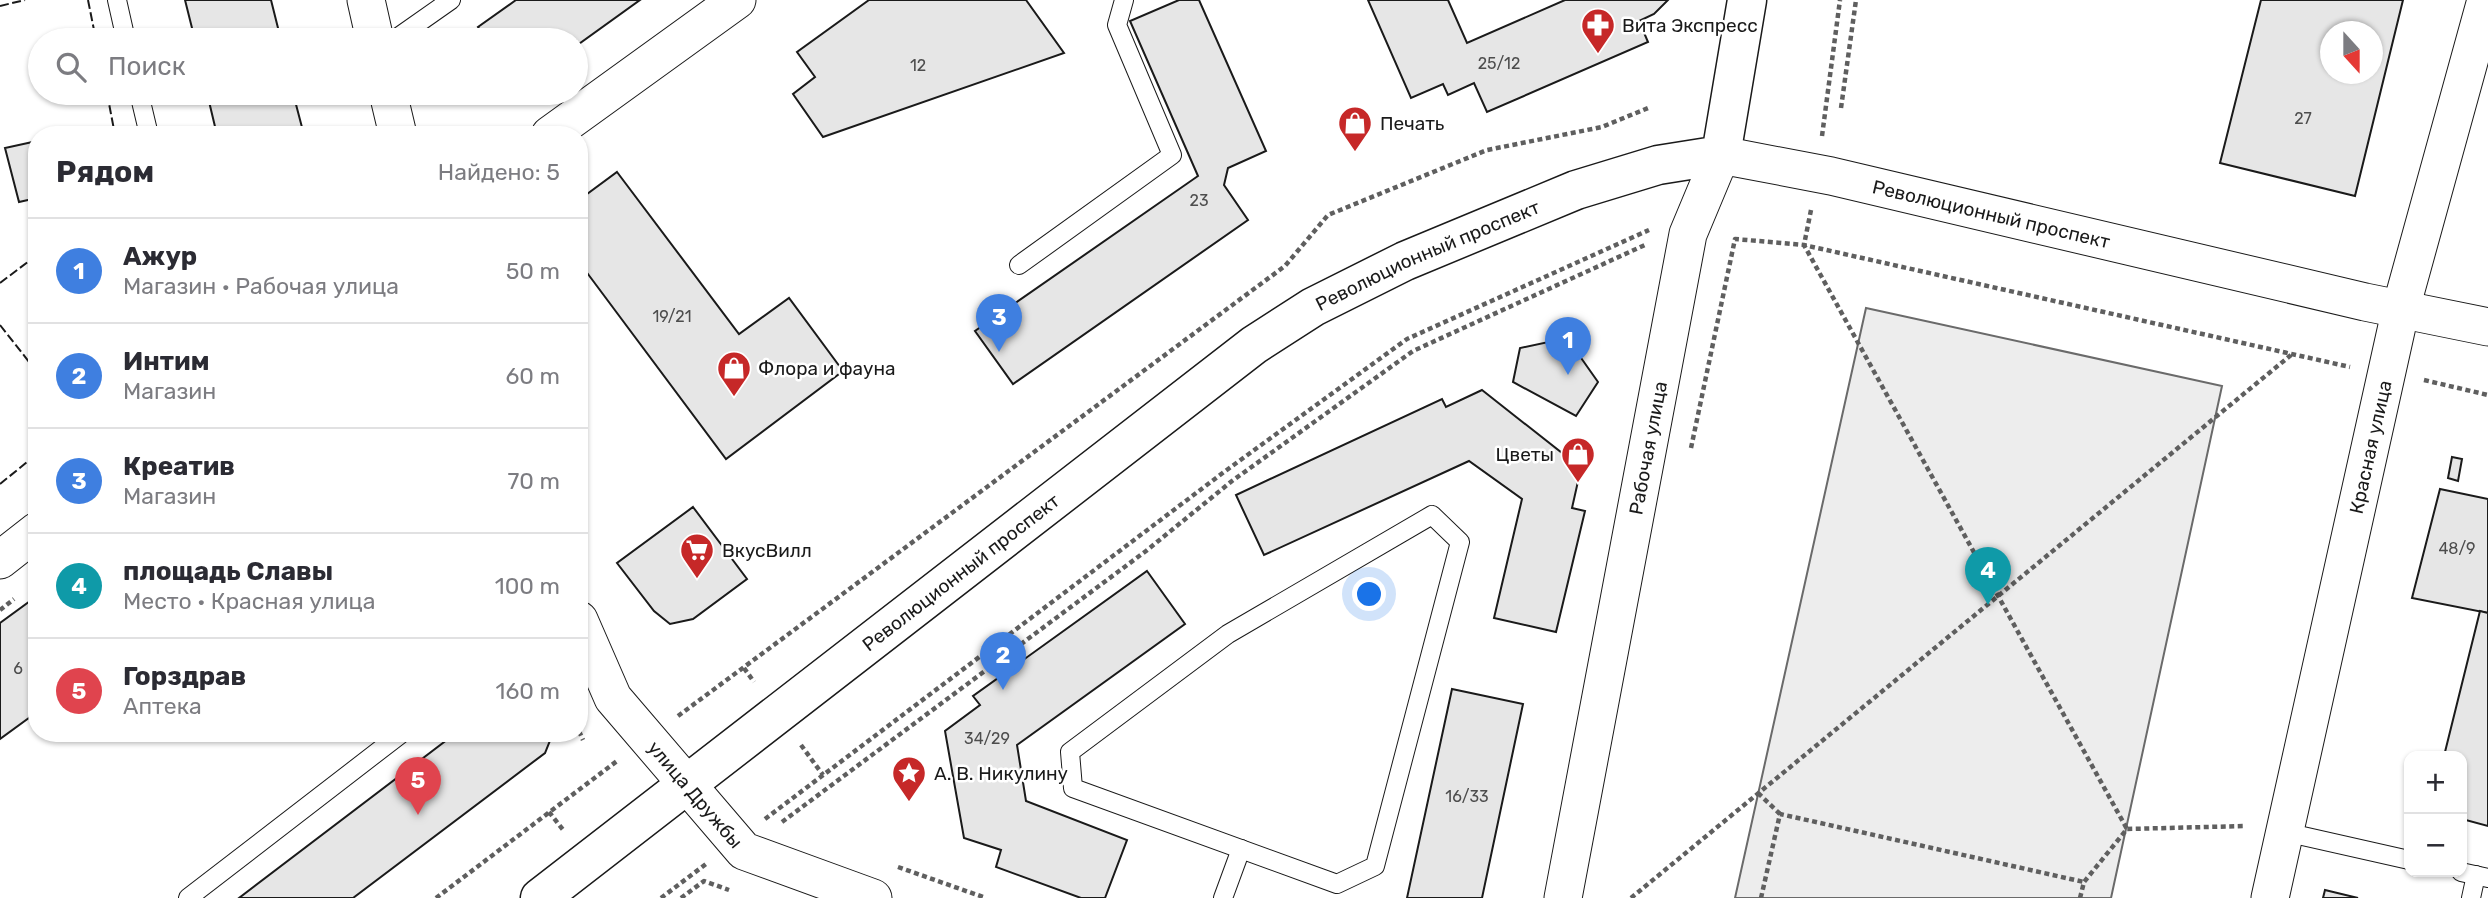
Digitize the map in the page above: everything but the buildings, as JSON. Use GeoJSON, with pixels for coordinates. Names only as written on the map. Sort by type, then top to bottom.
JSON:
{"type":"FeatureCollection","features":[{"type":"Feature","properties":{"kind":"street"},"geometry":{"type":"LineString","coordinates":[[366,0],[372,28]]}},
{"type":"Feature","properties":{"kind":"street","name":"Рабочая улица"},"geometry":{"type":"LineString","coordinates":[[1563,898],[1688,234],[1721,155],[1747,0]]}},
{"type":"Feature","properties":{"kind":"street","name":"Красная улица"},"geometry":{"type":"LineString","coordinates":[[2270,898],[2402,308],[2486,0]]}},
{"type":"Feature","properties":{"kind":"street"},"geometry":{"type":"LineString","coordinates":[[562,126],[735,1]]}},
{"type":"Feature","properties":{"kind":"street"},"geometry":{"type":"LineString","coordinates":[[391,105],[396,126]]}},
{"type":"Feature","properties":{"kind":"street","name":"Революционный проспект"},"geometry":{"type":"LineString","coordinates":[[540,898],[1254,345],[1313,307],[1405,261],[1576,190],[1658,165],[1721,155],[1831,176],[2288,285],[2488,327]]}},
{"type":"Feature","properties":{"kind":"street"},"geometry":{"type":"LineString","coordinates":[[0,560],[28,538]]}},
{"type":"Feature","properties":{"kind":"street","name":"улица Дружбы"},"geometry":{"type":"LineString","coordinates":[[588,641],[613,698],[744,851],[873,898]]}},
{"type":"Feature","properties":{"kind":"lane"},"geometry":{"type":"LineString","coordinates":[[117,0],[123,28]]}},
{"type":"Feature","properties":{"kind":"lane"},"geometry":{"type":"LineString","coordinates":[[411,28],[451,0]]}},
{"type":"Feature","properties":{"kind":"lane"},"geometry":{"type":"LineString","coordinates":[[1019,265],[1172,155],[1117,25],[1124,0]]}},
{"type":"Feature","properties":{"kind":"lane"},"geometry":{"type":"LineString","coordinates":[[142,105],[147,126]]}},
{"type":"Feature","properties":{"kind":"lane"},"geometry":{"type":"LineString","coordinates":[[1432,514],[1461,542],[1376,866],[1337,884],[1241,849],[1073,788],[1070,752],[1228,634],[1432,514]]}},
{"type":"Feature","properties":{"kind":"lane"},"geometry":{"type":"LineString","coordinates":[[188,898],[390,742]]}},
{"type":"Feature","properties":{"kind":"lane"},"geometry":{"type":"LineString","coordinates":[[2285,832],[2404,859]]}},
{"type":"Feature","properties":{"kind":"lane"},"geometry":{"type":"LineString","coordinates":[[1223,898],[1241,849]]}},
{"type":"Feature","properties":{"kind":"lane"},"geometry":{"type":"LineString","coordinates":[[2471,898],[2475,875]]}},
{"type":"Feature","properties":{"kind":"path"},"geometry":{"type":"LineString","coordinates":[[1826,104],[1840,0]]}},
{"type":"Feature","properties":{"kind":"path"},"geometry":{"type":"LineString","coordinates":[[1841,108],[1856,0]]}},
{"type":"Feature","properties":{"kind":"path"},"geometry":{"type":"LineString","coordinates":[[661,898],[1224,472],[1407,340],[1653,229]]}},
{"type":"Feature","properties":{"kind":"path"},"geometry":{"type":"LineString","coordinates":[[1735,239],[1804,245],[2350,367]]}},
{"type":"Feature","properties":{"kind":"path"},"geometry":{"type":"LineString","coordinates":[[779,825],[1146,551],[1232,481],[1413,351],[1652,241]]}},
{"type":"Feature","properties":{"kind":"path"},"geometry":{"type":"LineString","coordinates":[[1804,245],[2127,829]]}},
{"type":"Feature","properties":{"kind":"path"},"geometry":{"type":"LineString","coordinates":[[1631,898],[2291,355]]}},
{"type":"Feature","properties":{"kind":"path"},"geometry":{"type":"LineString","coordinates":[[2418,378],[2488,395]]}},
{"type":"Feature","properties":{"kind":"path"},"geometry":{"type":"LineString","coordinates":[[1758,793],[1780,814],[2084,882]]}},
{"type":"Feature","properties":{"kind":"path"},"geometry":{"type":"LineString","coordinates":[[1761,898],[1780,814]]}},
{"type":"Feature","properties":{"kind":"path"},"geometry":{"type":"LineString","coordinates":[[2080,898],[2084,882],[2127,829],[2251,826],[2285,832]]}},
{"type":"Feature","properties":{"kind":"path"},"geometry":{"type":"LineString","coordinates":[[681,898],[704,881]]}},
{"type":"Feature","properties":{"kind":"shaded area"},"geometry":{"type":"Polygon","coordinates":[[[1866,308],[2222,386],[2111,898],[1735,898],[1866,308]]]}},
{"type":"Feature","properties":{"kind":"fence"},"geometry":{"type":"LineString","coordinates":[[0,6],[25,0]]}},
{"type":"Feature","properties":{"kind":"fence"},"geometry":{"type":"LineString","coordinates":[[88,0],[94,28]]}},
{"type":"Feature","properties":{"kind":"fence"},"geometry":{"type":"LineString","coordinates":[[109,105],[113,126]]}},
{"type":"Feature","properties":{"kind":"fence"},"geometry":{"type":"LineString","coordinates":[[0,283],[28,262]]}},
{"type":"Feature","properties":{"kind":"fence"},"geometry":{"type":"LineString","coordinates":[[0,325],[28,361]]}},
{"type":"Feature","properties":{"kind":"fence"},"geometry":{"type":"LineString","coordinates":[[0,484],[28,461]]}},
{"type":"Feature","properties":{"kind":"place","name":"Вита Экспресс"},"geometry":{"type":"Point","coordinates":[1598,55]}},
{"type":"Feature","properties":{"kind":"place","name":"Печать"},"geometry":{"type":"Point","coordinates":[1355,153]}},
{"type":"Feature","properties":{"kind":"place","name":"Креатив"},"geometry":{"type":"Point","coordinates":[999,352]}},
{"type":"Feature","properties":{"kind":"place","name":"Ажур"},"geometry":{"type":"Point","coordinates":[1568,375]}},
{"type":"Feature","properties":{"kind":"place","name":"Флора и фауна"},"geometry":{"type":"Point","coordinates":[734,398]}},
{"type":"Feature","properties":{"kind":"place","name":"Цветы"},"geometry":{"type":"Point","coordinates":[1578,484]}},
{"type":"Feature","properties":{"kind":"place","name":"ВкусВилл"},"geometry":{"type":"Point","coordinates":[697,580]}},
{"type":"Feature","properties":{"kind":"place","name":"площадь Славы"},"geometry":{"type":"Point","coordinates":[1988,605]}},
{"type":"Feature","properties":{"kind":"place","name":"Интим"},"geometry":{"type":"Point","coordinates":[1003,690]}},
{"type":"Feature","properties":{"kind":"place","name":"А. В. Никулину"},"geometry":{"type":"Point","coordinates":[909,803]}},
{"type":"Feature","properties":{"kind":"place","name":"Горздрав"},"geometry":{"type":"Point","coordinates":[418,815]}}]}
